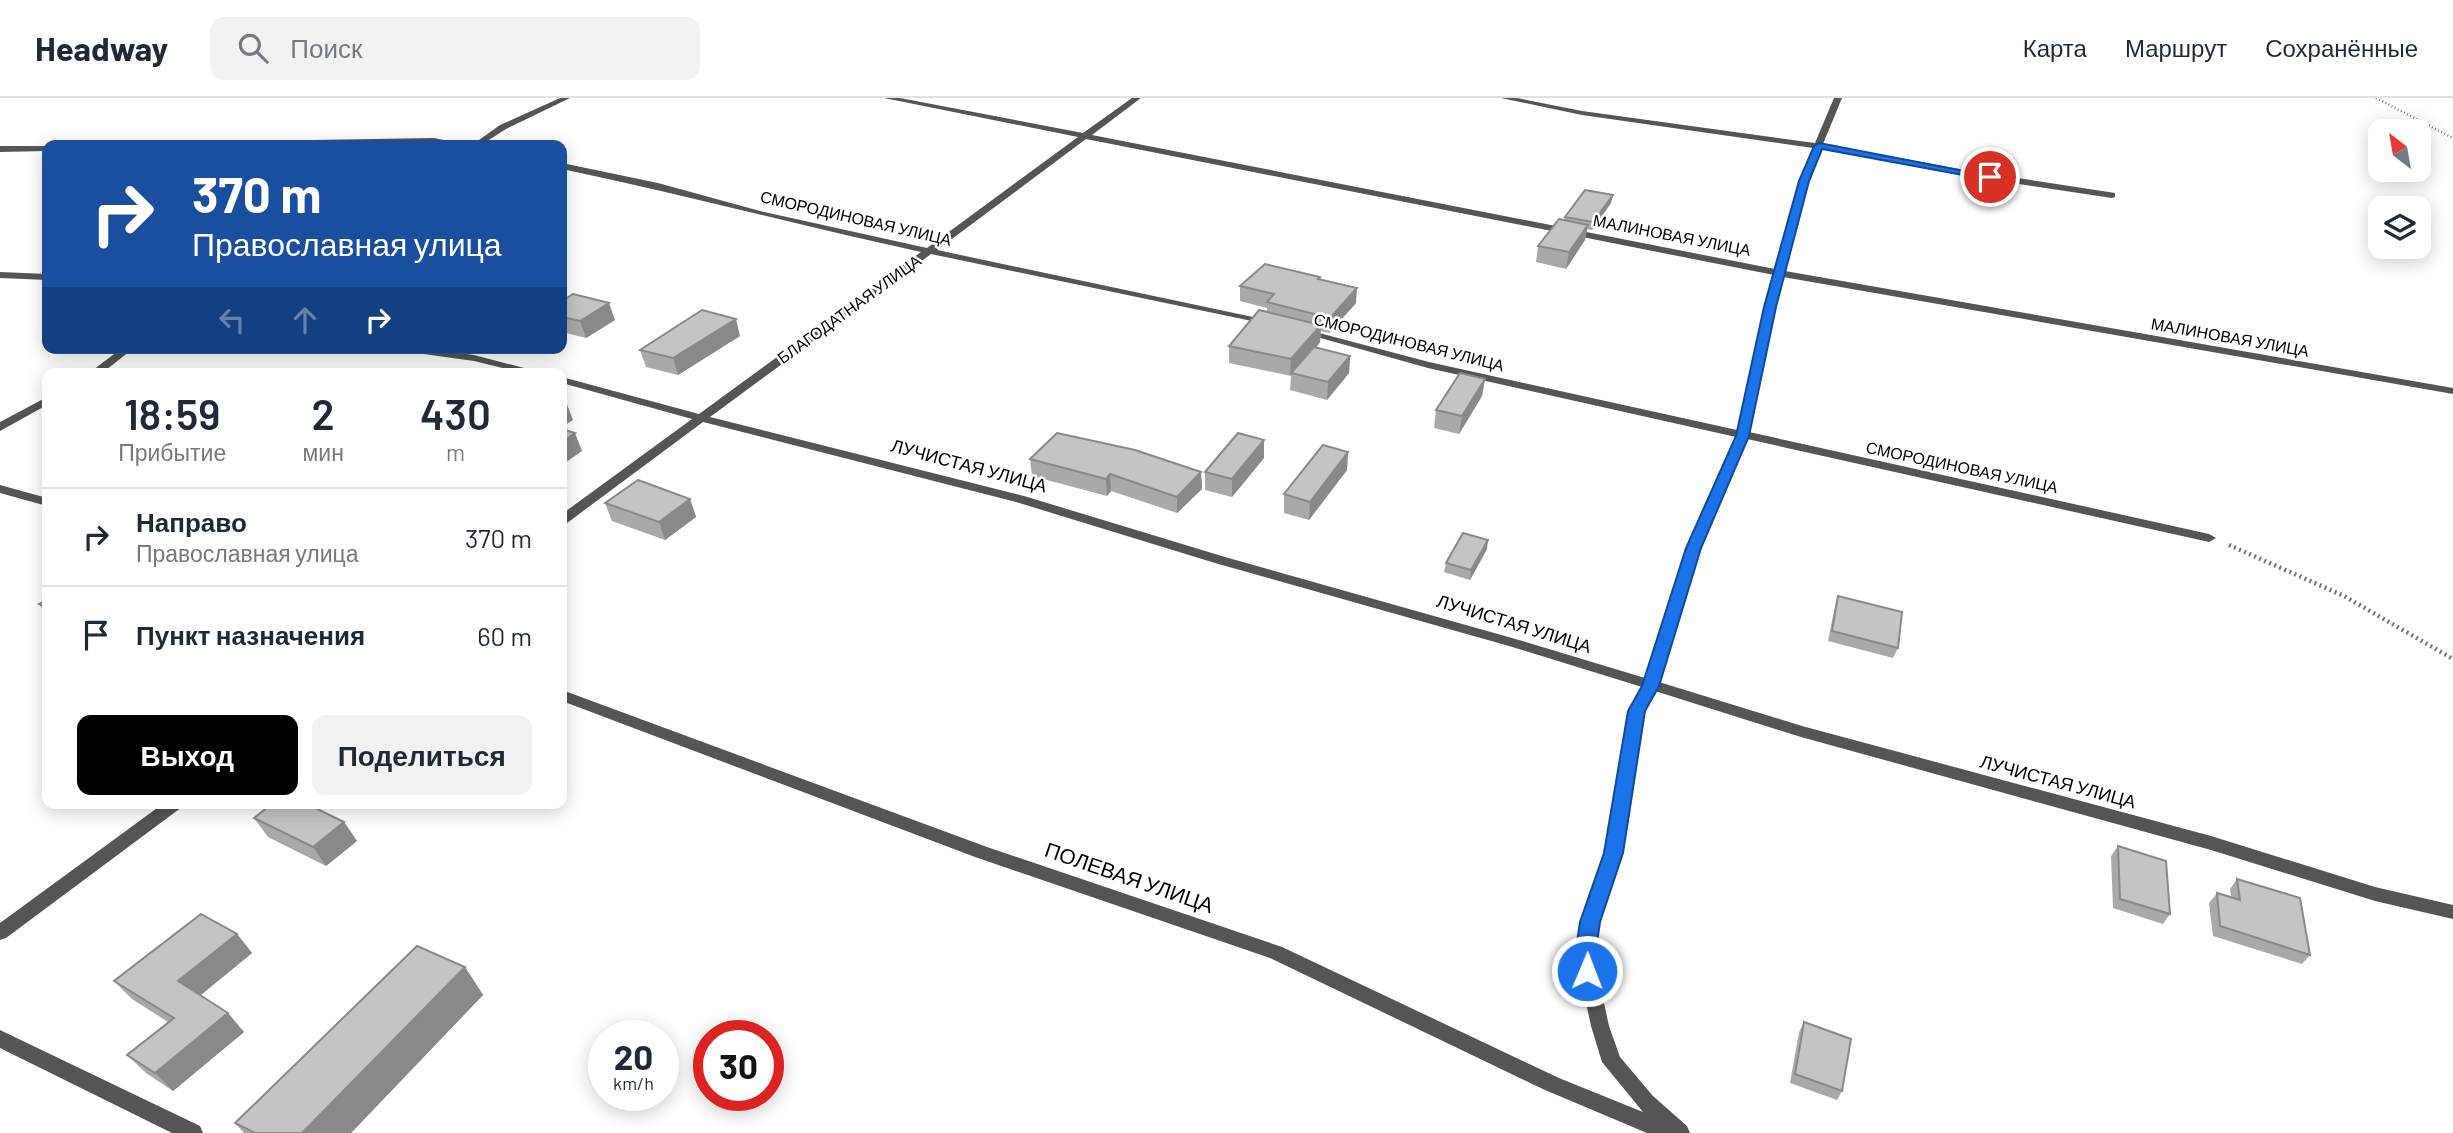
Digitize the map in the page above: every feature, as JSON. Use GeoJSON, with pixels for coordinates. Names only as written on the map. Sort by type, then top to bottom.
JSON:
{"type":"FeatureCollection","features":[{"type":"Feature","properties":{"kind":"street"},"geometry":{"type":"LineString","coordinates":[[484,140],[503,127],[566,98]]}},
{"type":"Feature","properties":{"kind":"street","name":"МАЛИНОВАЯ УЛИЦА"},"geometry":{"type":"LineString","coordinates":[[888,98],[1689,253],[1779,274],[2453,391]]}},
{"type":"Feature","properties":{"kind":"street","name":"БЛАГОДАТНАЯ УЛИЦА"},"geometry":{"type":"LineString","coordinates":[[567,516],[1137,98]]}},
{"type":"Feature","properties":{"kind":"street"},"geometry":{"type":"LineString","coordinates":[[1505,98],[1595,115],[1819,146],[1965,173],[2112,195]]}},
{"type":"Feature","properties":{"kind":"street"},"geometry":{"type":"LineString","coordinates":[[1680,1133],[1646,1102],[1612,1062],[1600,1026],[1585,956],[1590,922],[1613,853],[1637,711],[1650,686],[1694,548],[1742,436],[1779,274],[1804,181],[1838,98]]}},
{"type":"Feature","properties":{"kind":"street"},"geometry":{"type":"LineString","coordinates":[[0,149],[42,149]]}},
{"type":"Feature","properties":{"kind":"street","name":"СМОРОДИНОВАЯ УЛИЦА"},"geometry":{"type":"LineString","coordinates":[[567,167],[658,186],[759,213],[928,251],[1274,324]]}},
{"type":"Feature","properties":{"kind":"street"},"geometry":{"type":"LineString","coordinates":[[0,275],[42,277]]}},
{"type":"Feature","properties":{"kind":"street","name":"СМОРОДИНОВАЯ УЛИЦА"},"geometry":{"type":"LineString","coordinates":[[1287,328],[1427,365],[2209,538]]}},
{"type":"Feature","properties":{"kind":"street"},"geometry":{"type":"LineString","coordinates":[[101,368],[121,354]]}},
{"type":"Feature","properties":{"kind":"street"},"geometry":{"type":"LineString","coordinates":[[445,354],[520,368]]}},
{"type":"Feature","properties":{"kind":"street"},"geometry":{"type":"LineString","coordinates":[[483,354],[517,367]]}},
{"type":"Feature","properties":{"kind":"street","name":"ЛУЧИСТАЯ УЛИЦА"},"geometry":{"type":"LineString","coordinates":[[567,381],[1020,499],[1892,756],[2211,843],[2375,894],[2453,912]]}},
{"type":"Feature","properties":{"kind":"street"},"geometry":{"type":"LineString","coordinates":[[0,427],[42,403]]}},
{"type":"Feature","properties":{"kind":"street"},"geometry":{"type":"LineString","coordinates":[[0,489],[42,501]]}},
{"type":"Feature","properties":{"kind":"street","name":"ПОЛЕВАЯ УЛИЦА"},"geometry":{"type":"LineString","coordinates":[[567,697],[981,852],[1276,952],[1552,1084],[1670,1133]]}},
{"type":"Feature","properties":{"kind":"street"},"geometry":{"type":"LineString","coordinates":[[0,933],[168,809]]}},
{"type":"Feature","properties":{"kind":"street"},"geometry":{"type":"LineString","coordinates":[[0,1039],[193,1133]]}},
{"type":"Feature","properties":{"kind":"path"},"geometry":{"type":"LineString","coordinates":[[2376,98],[2453,138]]}},
{"type":"Feature","properties":{"kind":"path"},"geometry":{"type":"LineString","coordinates":[[2209,538],[2262,557],[2364,607],[2453,659]]}},
{"type":"Feature","properties":{"kind":"building"},"geometry":{"type":"Polygon","coordinates":[[[1585,190],[1613,195],[1593,222],[1565,217],[1585,190]]]}},
{"type":"Feature","properties":{"kind":"building"},"geometry":{"type":"Polygon","coordinates":[[[1559,219],[1588,225],[1569,252],[1538,246],[1559,219]]]}},
{"type":"Feature","properties":{"kind":"building"},"geometry":{"type":"Polygon","coordinates":[[[1265,264],[1357,288],[1330,318],[1267,302],[1274,294],[1240,286],[1265,264]]]}},
{"type":"Feature","properties":{"kind":"building"},"geometry":{"type":"Polygon","coordinates":[[[573,294],[609,303],[580,321],[567,318],[567,298],[573,294]]]}},
{"type":"Feature","properties":{"kind":"building"},"geometry":{"type":"Polygon","coordinates":[[[702,310],[736,319],[673,358],[640,350],[702,310]]]}},
{"type":"Feature","properties":{"kind":"building"},"geometry":{"type":"Polygon","coordinates":[[[1259,310],[1321,325],[1291,359],[1229,346],[1259,310]]]}},
{"type":"Feature","properties":{"kind":"building"},"geometry":{"type":"Polygon","coordinates":[[[1314,347],[1350,356],[1328,382],[1291,373],[1314,347]]]}},
{"type":"Feature","properties":{"kind":"building"},"geometry":{"type":"Polygon","coordinates":[[[1460,373],[1485,379],[1462,416],[1436,410],[1460,373]]]}},
{"type":"Feature","properties":{"kind":"building"},"geometry":{"type":"Polygon","coordinates":[[[567,431],[575,433],[567,439],[567,431]]]}},
{"type":"Feature","properties":{"kind":"building"},"geometry":{"type":"Polygon","coordinates":[[[1057,433],[1135,450],[1201,472],[1177,497],[1110,474],[1106,479],[1030,459],[1057,433]]]}},
{"type":"Feature","properties":{"kind":"building"},"geometry":{"type":"Polygon","coordinates":[[[1238,433],[1264,440],[1232,479],[1205,472],[1238,433]]]}},
{"type":"Feature","properties":{"kind":"building"},"geometry":{"type":"Polygon","coordinates":[[[1323,445],[1348,452],[1310,502],[1284,494],[1323,445]]]}},
{"type":"Feature","properties":{"kind":"building"},"geometry":{"type":"Polygon","coordinates":[[[638,480],[690,499],[659,522],[605,503],[638,480]]]}},
{"type":"Feature","properties":{"kind":"building"},"geometry":{"type":"Polygon","coordinates":[[[1463,533],[1488,540],[1471,570],[1446,563],[1463,533]]]}},
{"type":"Feature","properties":{"kind":"building"},"geometry":{"type":"Polygon","coordinates":[[[1838,596],[1902,612],[1898,648],[1832,631],[1838,596]]]}},
{"type":"Feature","properties":{"kind":"building"},"geometry":{"type":"Polygon","coordinates":[[[265,809],[317,809],[344,822],[313,847],[254,818],[265,809]]]}},
{"type":"Feature","properties":{"kind":"building"},"geometry":{"type":"Polygon","coordinates":[[[2118,846],[2166,861],[2170,914],[2120,899],[2118,846]]]}},
{"type":"Feature","properties":{"kind":"building"},"geometry":{"type":"Polygon","coordinates":[[[2237,879],[2300,898],[2310,955],[2220,926],[2217,893],[2240,900],[2237,879]]]}},
{"type":"Feature","properties":{"kind":"building"},"geometry":{"type":"Polygon","coordinates":[[[201,914],[237,934],[178,981],[228,1013],[155,1073],[127,1055],[174,1018],[114,981],[201,914]]]}},
{"type":"Feature","properties":{"kind":"building"},"geometry":{"type":"Polygon","coordinates":[[[417,946],[465,967],[302,1133],[255,1133],[235,1123],[417,946]]]}},
{"type":"Feature","properties":{"kind":"building"},"geometry":{"type":"Polygon","coordinates":[[[1804,1022],[1851,1039],[1842,1091],[1795,1074],[1804,1022]]]}},
{"type":"Feature","properties":{"kind":"route"},"geometry":{"type":"LineString","coordinates":[[1587,971],[1585,956],[1590,922],[1613,853],[1637,711],[1650,686],[1694,548],[1742,436],[1770,307],[1804,181],[1819,146],[1990,177]]}}]}
